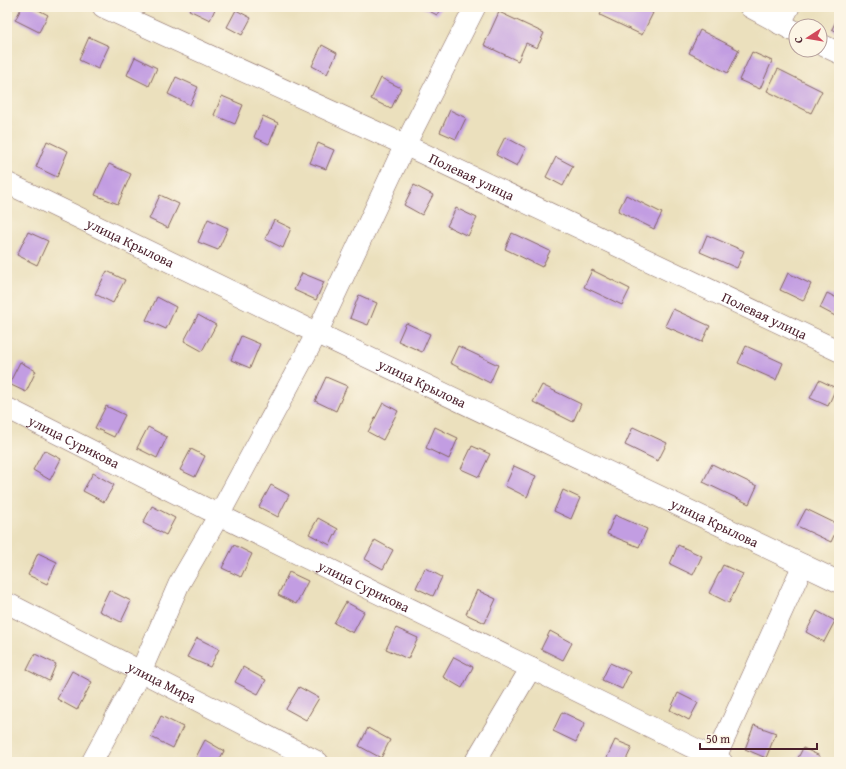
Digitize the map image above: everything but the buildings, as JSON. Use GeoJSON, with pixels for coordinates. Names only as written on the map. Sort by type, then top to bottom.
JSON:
{"type":"FeatureCollection","features":[{"type":"Feature","properties":{"kind":"street","name":"Полевая улица"},"geometry":{"type":"LineString","coordinates":[[103,7],[406,145],[839,352]]}},
{"type":"Feature","properties":{"kind":"street"},"geometry":{"type":"LineString","coordinates":[[92,762],[141,671],[179,584],[219,515],[317,333],[406,145],[475,7]]}},
{"type":"Feature","properties":{"kind":"street"},"geometry":{"type":"LineString","coordinates":[[758,8],[788,21]]}},
{"type":"Feature","properties":{"kind":"street"},"geometry":{"type":"LineString","coordinates":[[828,48],[839,53]]}},
{"type":"Feature","properties":{"kind":"street","name":"улица Крылова"},"geometry":{"type":"LineString","coordinates":[[7,183],[317,333],[839,582]]}},
{"type":"Feature","properties":{"kind":"street","name":"улица Сурикова"},"geometry":{"type":"LineString","coordinates":[[7,408],[219,515],[718,760]]}},
{"type":"Feature","properties":{"kind":"street"},"geometry":{"type":"LineString","coordinates":[[718,760],[803,565]]}},
{"type":"Feature","properties":{"kind":"street","name":"улица Мира"},"geometry":{"type":"LineString","coordinates":[[7,603],[318,762]]}},
{"type":"Feature","properties":{"kind":"street"},"geometry":{"type":"LineString","coordinates":[[475,762],[531,668]]}}]}
